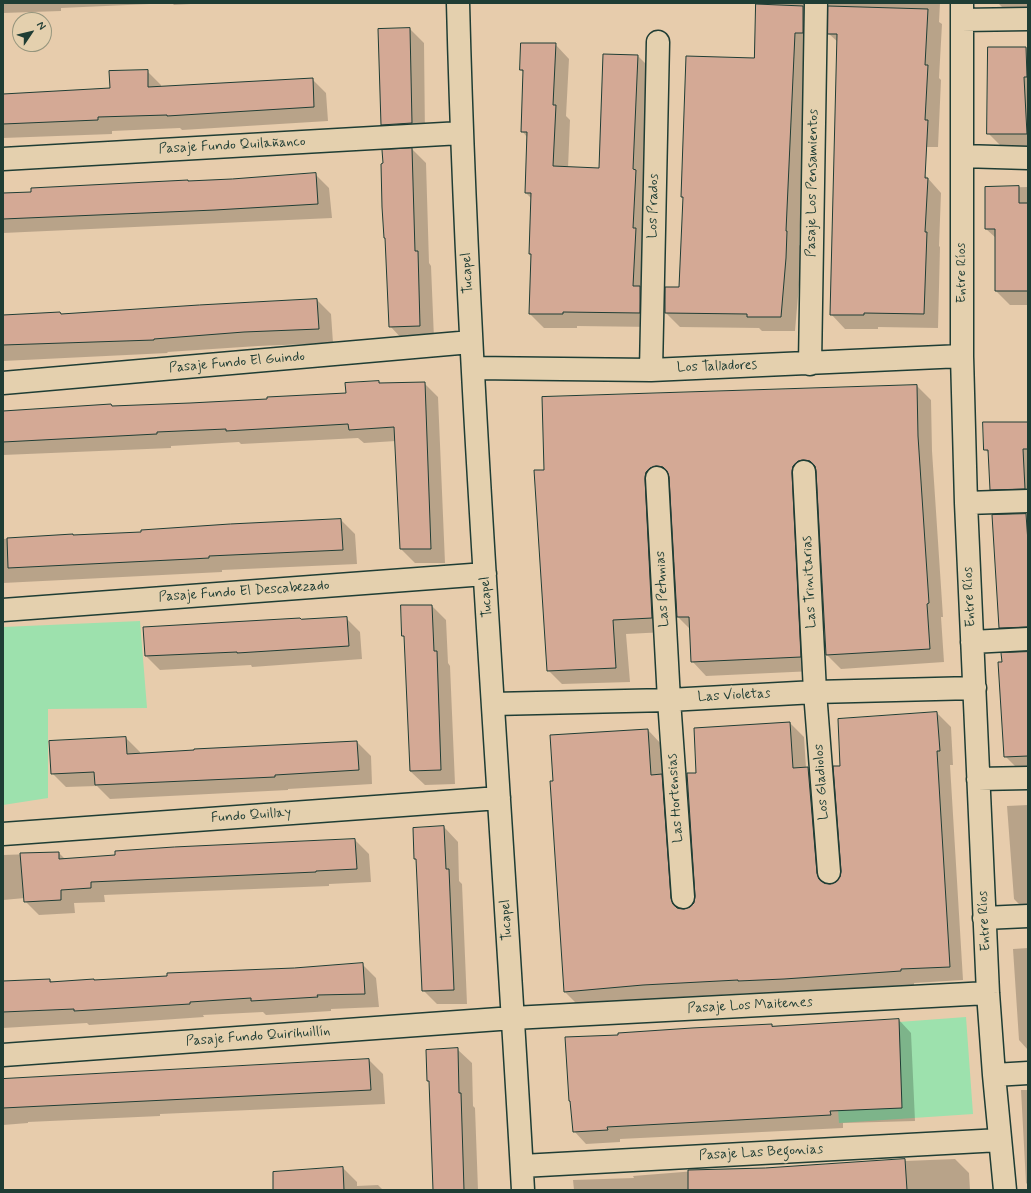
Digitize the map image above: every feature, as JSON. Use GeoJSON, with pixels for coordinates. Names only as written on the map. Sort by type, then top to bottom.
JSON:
{"type":"FeatureCollection","features":[{"type":"Feature","properties":{"kind":"street","name":"Tucapel"},"geometry":{"type":"LineString","coordinates":[[458,3],[461,133],[471,342],[523,1190]]}},
{"type":"Feature","properties":{"kind":"street","name":"Pasaje Los Pensamientos"},"geometry":{"type":"LineString","coordinates":[[810,364],[816,3]]}},
{"type":"Feature","properties":{"kind":"street"},"geometry":{"type":"LineString","coordinates":[[962,12],[1028,19]]}},
{"type":"Feature","properties":{"kind":"street","name":"Entre Ríos"},"geometry":{"type":"LineString","coordinates":[[962,12],[962,356],[966,503],[988,993],[1005,1190]]}},
{"type":"Feature","properties":{"kind":"street","name":"Los Prados"},"geometry":{"type":"LineString","coordinates":[[651,370],[658,42]]}},
{"type":"Feature","properties":{"kind":"street","name":"Pasaje Fundo Quilañanco"},"geometry":{"type":"LineString","coordinates":[[3,159],[461,133]]}},
{"type":"Feature","properties":{"kind":"street"},"geometry":{"type":"LineString","coordinates":[[962,156],[1028,158]]}},
{"type":"Feature","properties":{"kind":"street","name":"Pasaje Fundo El Guindo"},"geometry":{"type":"LineString","coordinates":[[3,384],[471,342]]}},
{"type":"Feature","properties":{"kind":"street","name":"Los Talladores"},"geometry":{"type":"LineString","coordinates":[[473,368],[651,370],[962,356]]}},
{"type":"Feature","properties":{"kind":"street","name":"Las Trinitarias"},"geometry":{"type":"LineString","coordinates":[[804,472],[815,692]]}},
{"type":"Feature","properties":{"kind":"street","name":"Las Petunias"},"geometry":{"type":"LineString","coordinates":[[657,478],[669,700]]}},
{"type":"Feature","properties":{"kind":"street"},"geometry":{"type":"LineString","coordinates":[[966,503],[1028,501]]}},
{"type":"Feature","properties":{"kind":"street","name":"Pasaje Fundo El Descabezado"},"geometry":{"type":"LineString","coordinates":[[3,610],[485,574]]}},
{"type":"Feature","properties":{"kind":"street"},"geometry":{"type":"LineString","coordinates":[[972,642],[1028,639]]}},
{"type":"Feature","properties":{"kind":"street","name":"Las Violetas"},"geometry":{"type":"LineString","coordinates":[[494,704],[669,700],[815,692],[975,688]]}},
{"type":"Feature","properties":{"kind":"street","name":"Los Gladiolos"},"geometry":{"type":"LineString","coordinates":[[815,692],[829,872]]}},
{"type":"Feature","properties":{"kind":"street","name":"Las Hortensias"},"geometry":{"type":"LineString","coordinates":[[669,700],[683,897]]}},
{"type":"Feature","properties":{"kind":"street"},"geometry":{"type":"LineString","coordinates":[[978,779],[1028,778]]}},
{"type":"Feature","properties":{"kind":"street","name":"Fundo Quillay"},"geometry":{"type":"LineString","coordinates":[[3,834],[499,798]]}},
{"type":"Feature","properties":{"kind":"street"},"geometry":{"type":"LineString","coordinates":[[984,918],[1028,916]]}},
{"type":"Feature","properties":{"kind":"street","name":"Pasaje Los Maitenes"},"geometry":{"type":"LineString","coordinates":[[513,1018],[988,993]]}},
{"type":"Feature","properties":{"kind":"street","name":"Pasaje Fundo Quirihuillín"},"geometry":{"type":"LineString","coordinates":[[3,1055],[513,1018]]}},
{"type":"Feature","properties":{"kind":"street"},"geometry":{"type":"LineString","coordinates":[[994,1075],[1028,1073]]}},
{"type":"Feature","properties":{"kind":"street","name":"Pasaje Las Begonias"},"geometry":{"type":"LineString","coordinates":[[522,1166],[1000,1140]]}},
{"type":"Feature","properties":{"kind":"green space"},"geometry":{"type":"Polygon","coordinates":[[[140,621],[147,708],[48,709],[48,798],[3,805],[3,627],[140,621]]]}},
{"type":"Feature","properties":{"kind":"green space"},"geometry":{"type":"Polygon","coordinates":[[[966,1017],[973,1114],[839,1123],[832,1027],[966,1017]]]}},
{"type":"Feature","properties":{"kind":"building"},"geometry":{"type":"Polygon","coordinates":[[[756,4],[803,6],[803,33],[795,33],[786,258],[781,317],[747,317],[747,314],[665,313],[665,287],[679,287],[683,197],[681,197],[686,56],[754,58],[756,4]]]}},
{"type":"Feature","properties":{"kind":"building"},"geometry":{"type":"Polygon","coordinates":[[[828,6],[928,9],[925,65],[928,65],[925,120],[928,120],[925,178],[928,178],[925,232],[927,232],[924,314],[864,313],[864,315],[830,315],[837,34],[828,34],[828,6]]]}},
{"type":"Feature","properties":{"kind":"building"},"geometry":{"type":"Polygon","coordinates":[[[410,28],[412,123],[381,125],[378,29],[410,28]]]}},
{"type":"Feature","properties":{"kind":"building"},"geometry":{"type":"Polygon","coordinates":[[[521,43],[556,43],[553,105],[556,105],[553,166],[599,168],[603,54],[638,55],[633,169],[636,170],[633,228],[636,228],[633,286],[640,286],[640,313],[563,312],[563,314],[529,314],[531,193],[525,193],[527,132],[521,132],[523,70],[520,70],[521,43]]]}},
{"type":"Feature","properties":{"kind":"building"},"geometry":{"type":"Polygon","coordinates":[[[988,47],[1026,47],[1027,77],[1024,77],[1027,134],[987,134],[988,47]]]}},
{"type":"Feature","properties":{"kind":"building"},"geometry":{"type":"Polygon","coordinates":[[[148,70],[148,87],[313,78],[314,107],[167,116],[98,117],[98,120],[3,124],[3,94],[110,88],[109,71],[148,70]]]}},
{"type":"Feature","properties":{"kind":"building"},"geometry":{"type":"Polygon","coordinates":[[[412,148],[415,251],[418,251],[420,326],[389,327],[382,207],[382,150],[412,148]]]}},
{"type":"Feature","properties":{"kind":"building"},"geometry":{"type":"Polygon","coordinates":[[[316,173],[318,204],[3,219],[3,193],[31,192],[31,188],[232,179],[316,173]]]}},
{"type":"Feature","properties":{"kind":"building"},"geometry":{"type":"Polygon","coordinates":[[[1019,186],[1019,203],[1028,203],[1028,291],[995,291],[995,229],[985,229],[985,187],[1019,186]]]}},
{"type":"Feature","properties":{"kind":"building"},"geometry":{"type":"Polygon","coordinates":[[[317,299],[319,329],[244,332],[154,340],[3,345],[3,315],[60,312],[61,314],[317,299]]]}},
{"type":"Feature","properties":{"kind":"building"},"geometry":{"type":"Polygon","coordinates":[[[379,381],[379,383],[425,382],[431,549],[400,549],[394,427],[349,430],[348,424],[226,431],[226,429],[157,432],[157,434],[3,442],[3,411],[111,404],[112,406],[267,399],[267,397],[346,393],[345,383],[379,381]]]}},
{"type":"Feature","properties":{"kind":"building"},"geometry":{"type":"Polygon","coordinates":[[[917,385],[918,436],[929,603],[927,604],[930,649],[826,655],[816,471],[815,466],[810,461],[803,460],[798,461],[793,466],[792,473],[801,657],[691,662],[689,617],[677,617],[669,477],[667,471],[663,467],[656,466],[650,468],[646,472],[645,479],[652,618],[613,620],[616,668],[547,671],[534,470],[544,470],[542,397],[917,385]]]}},
{"type":"Feature","properties":{"kind":"building"},"geometry":{"type":"Polygon","coordinates":[[[983,422],[1028,422],[1028,449],[1023,449],[1025,489],[990,490],[988,450],[984,450],[983,422]]]}},
{"type":"Feature","properties":{"kind":"building"},"geometry":{"type":"Polygon","coordinates":[[[1026,514],[1028,542],[1028,627],[999,628],[992,515],[1026,514]]]}},
{"type":"Feature","properties":{"kind":"building"},"geometry":{"type":"Polygon","coordinates":[[[341,519],[343,550],[8,568],[7,538],[141,532],[141,530],[230,524],[341,519]]]}},
{"type":"Feature","properties":{"kind":"building"},"geometry":{"type":"Polygon","coordinates":[[[401,605],[432,605],[434,651],[437,651],[441,770],[410,771],[404,636],[402,636],[401,605]]]}},
{"type":"Feature","properties":{"kind":"building"},"geometry":{"type":"Polygon","coordinates":[[[347,617],[349,646],[237,653],[145,656],[143,627],[300,618],[347,617]]]}},
{"type":"Feature","properties":{"kind":"building"},"geometry":{"type":"Polygon","coordinates":[[[1028,652],[1028,756],[1004,757],[998,662],[1002,662],[1001,653],[1028,652]]]}},
{"type":"Feature","properties":{"kind":"building"},"geometry":{"type":"Polygon","coordinates":[[[937,712],[940,751],[937,751],[950,967],[901,969],[901,971],[784,979],[643,985],[564,992],[550,781],[553,781],[550,735],[648,729],[651,775],[662,774],[671,898],[673,904],[677,908],[684,909],[690,907],[694,903],[695,896],[687,773],[696,773],[694,728],[790,722],[793,768],[808,767],[817,873],[819,879],[824,883],[830,884],[836,882],[840,877],[841,871],[833,766],[840,766],[838,719],[937,712]]]}},
{"type":"Feature","properties":{"kind":"building"},"geometry":{"type":"Polygon","coordinates":[[[126,737],[127,754],[194,749],[357,741],[359,770],[275,775],[275,777],[95,785],[94,772],[51,774],[49,741],[126,737]]]}},
{"type":"Feature","properties":{"kind":"building"},"geometry":{"type":"Polygon","coordinates":[[[444,826],[446,869],[449,869],[454,990],[422,991],[416,859],[414,859],[413,828],[444,826]]]}},
{"type":"Feature","properties":{"kind":"building"},"geometry":{"type":"Polygon","coordinates":[[[355,839],[357,869],[91,882],[91,888],[61,890],[61,900],[24,902],[20,853],[59,852],[59,859],[115,855],[115,851],[174,847],[355,839]]]}},
{"type":"Feature","properties":{"kind":"building"},"geometry":{"type":"Polygon","coordinates":[[[363,963],[365,994],[317,995],[318,997],[251,1001],[251,998],[190,1002],[190,1004],[74,1011],[74,1009],[3,1012],[3,981],[50,979],[50,982],[94,980],[167,976],[167,973],[294,968],[363,963]]]}},
{"type":"Feature","properties":{"kind":"building"},"geometry":{"type":"Polygon","coordinates":[[[899,1019],[902,1108],[830,1111],[831,1115],[607,1127],[608,1130],[573,1132],[569,1101],[565,1037],[618,1035],[618,1033],[692,1028],[772,1024],[772,1026],[899,1019]]]}},
{"type":"Feature","properties":{"kind":"building"},"geometry":{"type":"Polygon","coordinates":[[[458,1048],[464,1190],[433,1190],[429,1081],[427,1081],[426,1050],[458,1048]]]}},
{"type":"Feature","properties":{"kind":"building"},"geometry":{"type":"Polygon","coordinates":[[[369,1059],[371,1090],[3,1108],[3,1079],[369,1059]]]}},
{"type":"Feature","properties":{"kind":"building"},"geometry":{"type":"Polygon","coordinates":[[[905,1159],[907,1190],[688,1190],[688,1170],[765,1168],[905,1159]]]}},
{"type":"Feature","properties":{"kind":"building"},"geometry":{"type":"Polygon","coordinates":[[[343,1167],[344,1190],[273,1190],[273,1172],[343,1167]]]}}]}
